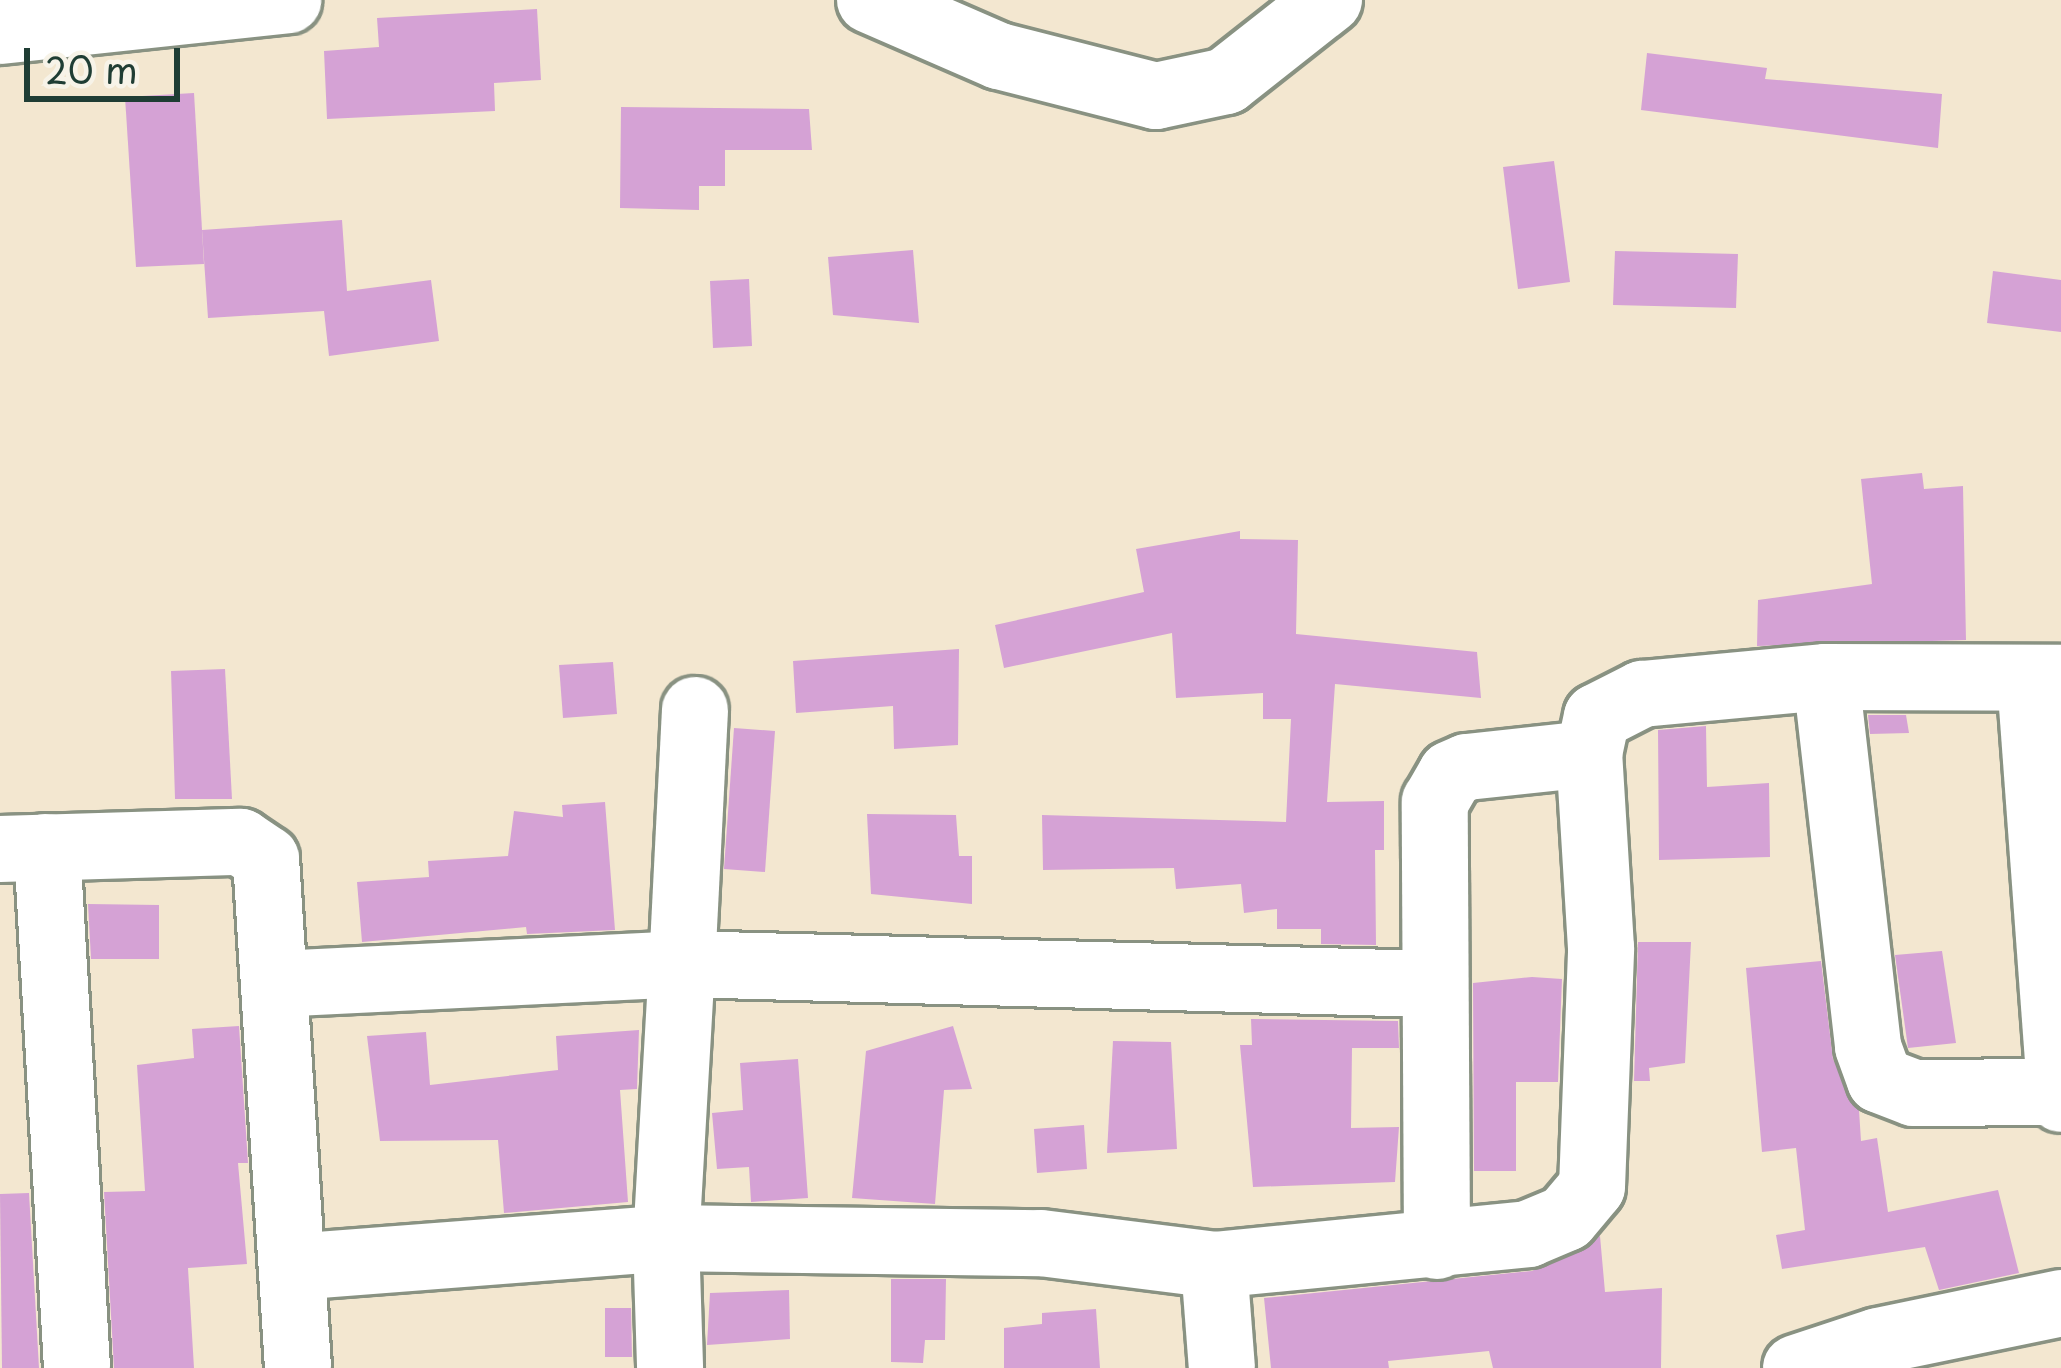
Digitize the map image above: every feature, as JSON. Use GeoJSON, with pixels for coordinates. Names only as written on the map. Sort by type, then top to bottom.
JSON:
{"type":"FeatureCollection","features":[{"type":"Feature","properties":{"kind":"street"},"geometry":{"type":"LineString","coordinates":[[0,31],[288,0]]}},
{"type":"Feature","properties":{"kind":"street"},"geometry":{"type":"LineString","coordinates":[[870,0],[999,56],[1156,96],[1226,81],[1329,0]]}},
{"type":"Feature","properties":{"kind":"street"},"geometry":{"type":"LineString","coordinates":[[293,1267],[667,1238],[1041,1243],[1214,1265],[1528,1234],[1566,1218],[1592,1187],[1601,948],[1589,754],[1598,716],[1615,701],[1826,677],[2045,679],[2061,1095],[1914,1093],[1880,1080],[1868,1047],[1826,677]]}},
{"type":"Feature","properties":{"kind":"street"},"geometry":{"type":"LineString","coordinates":[[670,1368],[667,1238],[695,710]]}},
{"type":"Feature","properties":{"kind":"street"},"geometry":{"type":"LineString","coordinates":[[1437,1246],[1430,984],[1440,785],[1467,767],[1589,754]]}},
{"type":"Feature","properties":{"kind":"street"},"geometry":{"type":"LineString","coordinates":[[77,1368],[24,848],[256,848],[270,878],[298,1368]]}},
{"type":"Feature","properties":{"kind":"street"},"geometry":{"type":"LineString","coordinates":[[276,984],[682,964],[1430,984]]}},
{"type":"Feature","properties":{"kind":"street"},"geometry":{"type":"LineString","coordinates":[[1214,1265],[1222,1368]]}},
{"type":"Feature","properties":{"kind":"street"},"geometry":{"type":"LineString","coordinates":[[1796,1368],[1878,1341],[2061,1303]]}},
{"type":"Feature","properties":{"kind":"building"},"geometry":{"type":"Polygon","coordinates":[[[537,9],[541,80],[494,83],[495,111],[327,119],[324,51],[379,47],[377,18],[537,9]]]}},
{"type":"Feature","properties":{"kind":"building"},"geometry":{"type":"Polygon","coordinates":[[[1647,53],[1767,68],[1765,79],[1942,94],[1938,148],[1641,110],[1647,53]]]}},
{"type":"Feature","properties":{"kind":"building"},"geometry":{"type":"Polygon","coordinates":[[[194,93],[204,264],[136,267],[125,97],[194,93]]]}},
{"type":"Feature","properties":{"kind":"building"},"geometry":{"type":"Polygon","coordinates":[[[621,107],[809,109],[812,150],[725,150],[725,186],[699,186],[699,210],[620,208],[621,107]]]}},
{"type":"Feature","properties":{"kind":"building"},"geometry":{"type":"Polygon","coordinates":[[[1554,161],[1570,282],[1518,289],[1503,167],[1554,161]]]}},
{"type":"Feature","properties":{"kind":"building"},"geometry":{"type":"Polygon","coordinates":[[[342,220],[347,291],[431,280],[439,341],[329,356],[324,311],[208,318],[202,230],[342,220]]]}},
{"type":"Feature","properties":{"kind":"building"},"geometry":{"type":"Polygon","coordinates":[[[913,250],[919,323],[833,315],[828,257],[913,250]]]}},
{"type":"Feature","properties":{"kind":"building"},"geometry":{"type":"Polygon","coordinates":[[[1615,251],[1738,254],[1736,308],[1613,305],[1615,251]]]}},
{"type":"Feature","properties":{"kind":"building"},"geometry":{"type":"Polygon","coordinates":[[[1993,271],[2061,280],[2061,332],[1987,323],[1993,271]]]}},
{"type":"Feature","properties":{"kind":"building"},"geometry":{"type":"Polygon","coordinates":[[[749,279],[752,346],[713,348],[710,281],[749,279]]]}},
{"type":"Feature","properties":{"kind":"building"},"geometry":{"type":"Polygon","coordinates":[[[1922,473],[1924,489],[1963,486],[1966,640],[1757,646],[1758,600],[1872,584],[1861,479],[1922,473]]]}},
{"type":"Feature","properties":{"kind":"building"},"geometry":{"type":"Polygon","coordinates":[[[1240,531],[1240,539],[1298,540],[1296,634],[1477,652],[1481,698],[1335,684],[1327,802],[1384,801],[1384,850],[1375,850],[1376,945],[1321,944],[1321,929],[1277,929],[1277,909],[1244,913],[1241,884],[1176,889],[1174,868],[1043,870],[1042,815],[1286,822],[1291,719],[1263,719],[1263,693],[1176,698],[1172,633],[1004,668],[995,625],[1144,592],[1136,549],[1240,531]]]}},
{"type":"Feature","properties":{"kind":"building"},"geometry":{"type":"Polygon","coordinates":[[[959,649],[958,745],[894,749],[893,706],[796,713],[793,661],[959,649]]]}},
{"type":"Feature","properties":{"kind":"building"},"geometry":{"type":"Polygon","coordinates":[[[613,662],[617,714],[563,718],[559,665],[613,662]]]}},
{"type":"Feature","properties":{"kind":"building"},"geometry":{"type":"Polygon","coordinates":[[[225,669],[232,799],[175,799],[171,671],[225,669]]]}},
{"type":"Feature","properties":{"kind":"building"},"geometry":{"type":"Polygon","coordinates":[[[1868,715],[1906,715],[1909,733],[1870,734],[1868,715]]]}},
{"type":"Feature","properties":{"kind":"building"},"geometry":{"type":"Polygon","coordinates":[[[1706,726],[1707,787],[1769,783],[1770,857],[1659,860],[1658,730],[1706,726]]]}},
{"type":"Feature","properties":{"kind":"building"},"geometry":{"type":"Polygon","coordinates":[[[734,728],[775,731],[765,872],[724,869],[734,728]]]}},
{"type":"Feature","properties":{"kind":"building"},"geometry":{"type":"Polygon","coordinates":[[[605,802],[615,930],[527,934],[526,927],[362,942],[357,882],[429,877],[428,861],[508,856],[514,811],[563,817],[562,805],[605,802]]]}},
{"type":"Feature","properties":{"kind":"building"},"geometry":{"type":"Polygon","coordinates":[[[867,814],[956,815],[959,856],[972,856],[972,904],[871,894],[867,814]]]}},
{"type":"Feature","properties":{"kind":"building"},"geometry":{"type":"Polygon","coordinates":[[[88,904],[159,905],[159,959],[91,959],[88,904]]]}},
{"type":"Feature","properties":{"kind":"building"},"geometry":{"type":"Polygon","coordinates":[[[1638,942],[1691,942],[1685,1063],[1649,1068],[1650,1081],[1634,1081],[1638,942]]]}},
{"type":"Feature","properties":{"kind":"building"},"geometry":{"type":"Polygon","coordinates":[[[1942,951],[1956,1043],[1908,1048],[1895,955],[1942,951]]]}},
{"type":"Feature","properties":{"kind":"building"},"geometry":{"type":"Polygon","coordinates":[[[1821,961],[1833,1059],[1859,1110],[1861,1141],[1877,1138],[1888,1212],[1998,1190],[2019,1273],[1939,1290],[1925,1247],[1782,1269],[1776,1235],[1805,1230],[1796,1148],[1762,1152],[1746,968],[1821,961]]]}},
{"type":"Feature","properties":{"kind":"building"},"geometry":{"type":"Polygon","coordinates":[[[1562,979],[1558,1082],[1516,1082],[1516,1171],[1474,1171],[1473,983],[1562,979]]]}},
{"type":"Feature","properties":{"kind":"building"},"geometry":{"type":"Polygon","coordinates":[[[1251,1019],[1398,1021],[1399,1048],[1352,1048],[1351,1128],[1399,1127],[1395,1182],[1253,1187],[1240,1045],[1252,1045],[1251,1019]]]}},
{"type":"Feature","properties":{"kind":"building"},"geometry":{"type":"Polygon","coordinates":[[[239,1026],[248,1163],[238,1163],[247,1264],[188,1268],[194,1368],[114,1368],[104,1192],[145,1191],[137,1065],[194,1058],[192,1029],[239,1026]]]}},
{"type":"Feature","properties":{"kind":"building"},"geometry":{"type":"Polygon","coordinates":[[[953,1026],[972,1089],[944,1090],[935,1204],[852,1198],[866,1051],[953,1026]]]}},
{"type":"Feature","properties":{"kind":"building"},"geometry":{"type":"Polygon","coordinates":[[[639,1030],[637,1089],[620,1090],[628,1202],[504,1213],[498,1140],[380,1141],[367,1036],[426,1032],[430,1085],[558,1070],[556,1036],[639,1030]]]}},
{"type":"Feature","properties":{"kind":"building"},"geometry":{"type":"Polygon","coordinates":[[[1113,1041],[1171,1042],[1177,1149],[1107,1153],[1113,1041]]]}},
{"type":"Feature","properties":{"kind":"building"},"geometry":{"type":"Polygon","coordinates":[[[798,1059],[808,1198],[751,1202],[749,1167],[717,1169],[712,1113],[743,1110],[740,1063],[798,1059]]]}},
{"type":"Feature","properties":{"kind":"building"},"geometry":{"type":"Polygon","coordinates":[[[1084,1125],[1087,1169],[1037,1173],[1034,1129],[1084,1125]]]}},
{"type":"Feature","properties":{"kind":"building"},"geometry":{"type":"Polygon","coordinates":[[[29,1193],[39,1368],[2,1368],[0,1194],[29,1193]]]}},
{"type":"Feature","properties":{"kind":"building"},"geometry":{"type":"Polygon","coordinates":[[[1600,1236],[1605,1292],[1662,1288],[1661,1368],[1493,1368],[1489,1351],[1388,1361],[1389,1368],[1271,1368],[1264,1298],[1532,1271],[1600,1236]]]}},
{"type":"Feature","properties":{"kind":"building"},"geometry":{"type":"Polygon","coordinates":[[[891,1279],[946,1279],[945,1340],[925,1340],[923,1363],[891,1362],[891,1279]]]}},
{"type":"Feature","properties":{"kind":"building"},"geometry":{"type":"Polygon","coordinates":[[[789,1290],[790,1339],[707,1345],[710,1293],[789,1290]]]}},
{"type":"Feature","properties":{"kind":"building"},"geometry":{"type":"Polygon","coordinates":[[[605,1308],[631,1308],[632,1357],[605,1357],[605,1308]]]}},
{"type":"Feature","properties":{"kind":"building"},"geometry":{"type":"Polygon","coordinates":[[[1096,1309],[1100,1368],[1004,1368],[1004,1328],[1042,1324],[1042,1313],[1096,1309]]]}}]}
